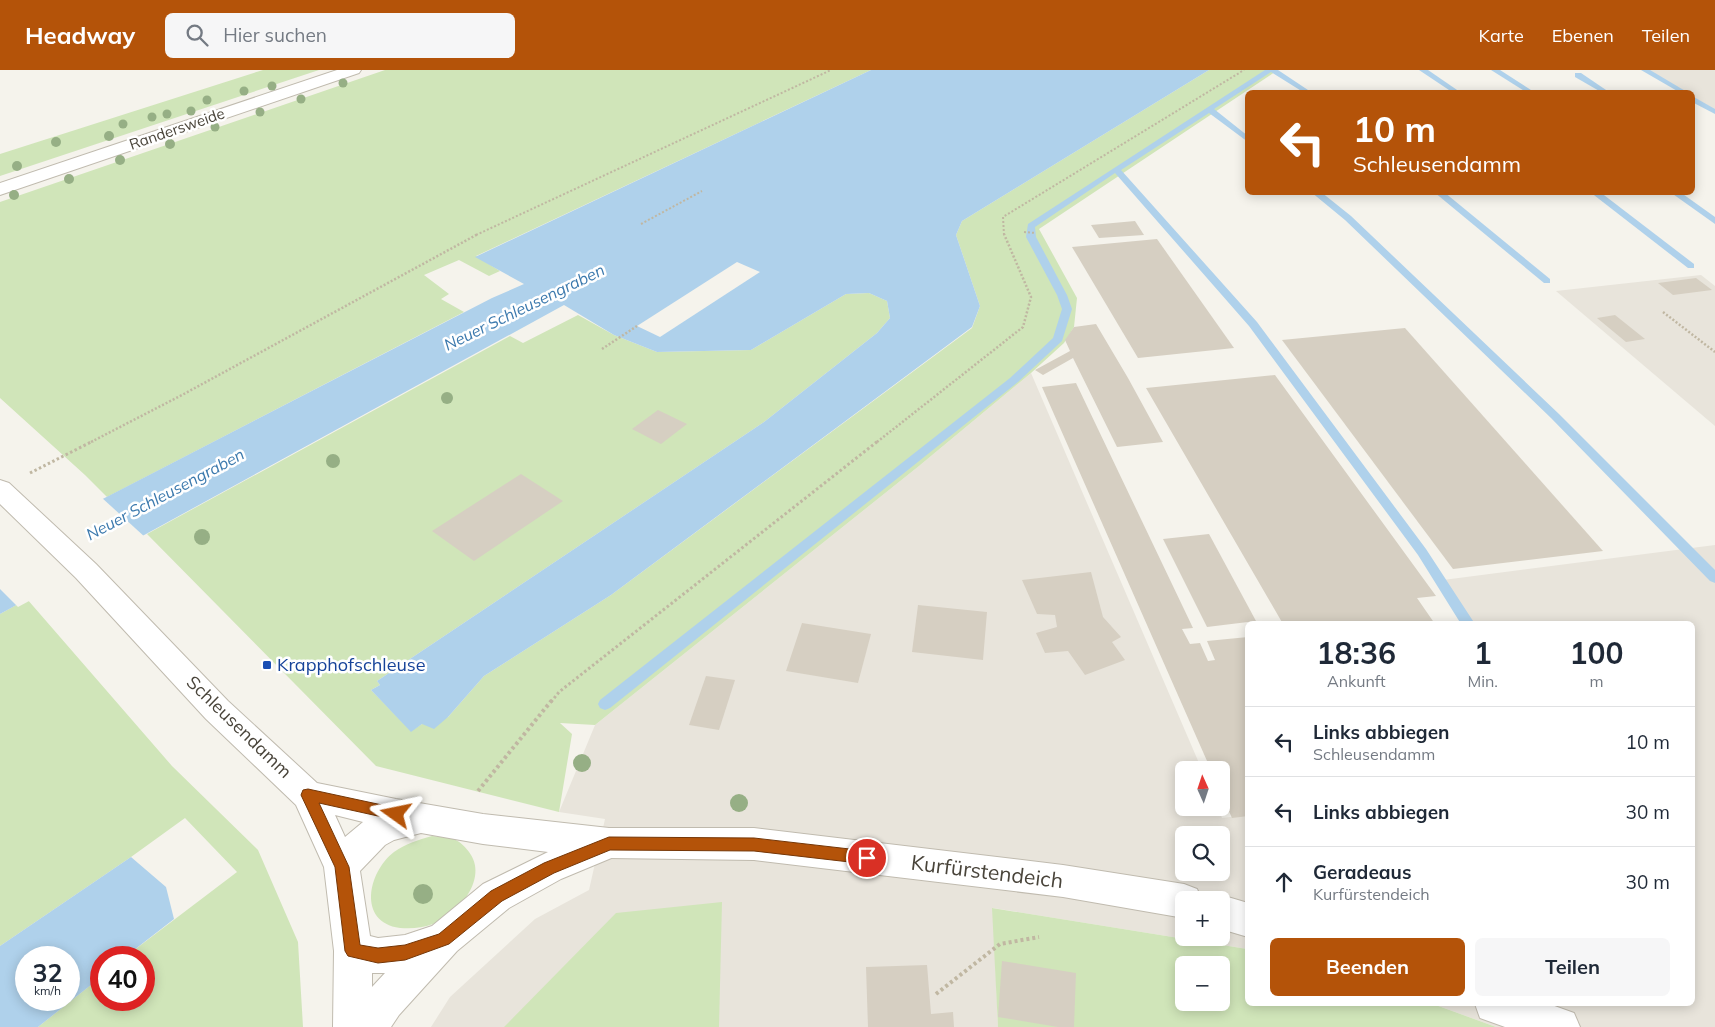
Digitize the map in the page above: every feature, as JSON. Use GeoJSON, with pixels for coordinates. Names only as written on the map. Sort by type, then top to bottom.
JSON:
{"type":"FeatureCollection","features":[{"type":"Feature","properties":{"kind":"street","name":"Randersweide"},"geometry":{"type":"LineString","coordinates":[[0,189],[354,70]]}},
{"type":"Feature","properties":{"kind":"street","name":"Schleusendamm"},"geometry":{"type":"LineString","coordinates":[[0,489],[86,571],[217,710],[308,795],[342,867],[353,951],[353,1027]]}},
{"type":"Feature","properties":{"kind":"street"},"geometry":{"type":"LineString","coordinates":[[308,795],[422,819]]}},
{"type":"Feature","properties":{"kind":"street","name":"Kurfürstendeich"},"geometry":{"type":"LineString","coordinates":[[422,819],[609,843],[754,844],[1062,881],[1175,900]]}},
{"type":"Feature","properties":{"kind":"street"},"geometry":{"type":"LineString","coordinates":[[342,867],[365,838],[391,824],[422,819]]}},
{"type":"Feature","properties":{"kind":"street"},"geometry":{"type":"LineString","coordinates":[[369,1027],[385,1001],[444,939],[496,896],[549,868],[609,843]]}},
{"type":"Feature","properties":{"kind":"street"},"geometry":{"type":"LineString","coordinates":[[1230,915],[1245,919]]}},
{"type":"Feature","properties":{"kind":"street"},"geometry":{"type":"LineString","coordinates":[[353,951],[378,956],[405,953],[444,939]]}},
{"type":"Feature","properties":{"kind":"street"},"geometry":{"type":"LineString","coordinates":[[1500,1006],[1560,1027]]}},
{"type":"Feature","properties":{"kind":"path"},"geometry":{"type":"LineString","coordinates":[[27,474],[182,395],[461,242],[831,70]]}},
{"type":"Feature","properties":{"kind":"path"},"geometry":{"type":"LineString","coordinates":[[462,825],[480,788],[559,692],[1024,327],[1031,297],[1004,236],[1003,217],[1244,70]]}},
{"type":"Feature","properties":{"kind":"path"},"geometry":{"type":"LineString","coordinates":[[641,224],[702,191]]}},
{"type":"Feature","properties":{"kind":"path"},"geometry":{"type":"LineString","coordinates":[[1024,232],[1036,233]]}},
{"type":"Feature","properties":{"kind":"path"},"geometry":{"type":"LineString","coordinates":[[1663,312],[1715,352]]}},
{"type":"Feature","properties":{"kind":"path"},"geometry":{"type":"LineString","coordinates":[[602,349],[637,326]]}},
{"type":"Feature","properties":{"kind":"path"},"geometry":{"type":"LineString","coordinates":[[936,994],[1000,944],[1039,937]]}},
{"type":"Feature","properties":{"kind":"shaded area"},"geometry":{"type":"Polygon","coordinates":[[[1645,70],[1715,70],[1715,113],[1695,100],[1695,90],[1679,90],[1645,70]]]}},
{"type":"Feature","properties":{"kind":"shaded area"},"geometry":{"type":"Polygon","coordinates":[[[1701,275],[1715,286],[1715,426],[1556,291],[1701,275]]]}},
{"type":"Feature","properties":{"kind":"shaded area"},"geometry":{"type":"Polygon","coordinates":[[[1031,373],[1198,761],[1175,761],[1175,816],[1221,816],[1222,818],[1245,815],[1245,949],[1228,946],[1230,946],[1230,891],[1175,891],[1175,937],[993,908],[998,1027],[431,1027],[450,997],[535,919],[589,890],[605,819],[559,812],[595,725],[919,466],[1031,373]]]}},
{"type":"Feature","properties":{"kind":"shaded area"},"geometry":{"type":"Polygon","coordinates":[[[1715,545],[1715,1027],[1496,1027],[1438,1006],[1695,1006],[1695,621],[1472,621],[1443,580],[1715,545]]]}},
{"type":"Feature","properties":{"kind":"green space"},"geometry":{"type":"Polygon","coordinates":[[[263,70],[319,70],[0,176],[0,154],[263,70]]]}},
{"type":"Feature","properties":{"kind":"green space"},"geometry":{"type":"Polygon","coordinates":[[[385,70],[871,70],[476,256],[500,271],[489,276],[459,260],[424,275],[449,294],[441,299],[464,312],[107,497],[0,398],[0,202],[385,70]]]}},
{"type":"Feature","properties":{"kind":"green space"},"geometry":{"type":"Polygon","coordinates":[[[1209,70],[1278,70],[1248,90],[1245,90],[1245,92],[1039,229],[1077,298],[1074,327],[1064,343],[1031,373],[919,466],[595,725],[560,723],[572,734],[559,812],[376,766],[147,534],[510,336],[523,343],[578,315],[614,335],[657,352],[751,350],[846,294],[869,293],[887,301],[890,318],[877,333],[764,422],[377,681],[380,685],[371,690],[411,731],[422,724],[448,717],[484,676],[611,595],[972,328],[980,306],[956,235],[962,221],[1209,70]]]}},
{"type":"Feature","properties":{"kind":"green space"},"geometry":{"type":"Polygon","coordinates":[[[27,599],[172,766],[258,850],[298,942],[303,1027],[38,1027],[58,1011],[80,1011],[80,994],[90,986],[90,1011],[155,1011],[155,946],[139,946],[237,872],[185,818],[0,946],[0,614],[27,599]]]}},
{"type":"Feature","properties":{"kind":"green space"},"geometry":{"type":"Polygon","coordinates":[[[432,836],[451,838],[460,843],[471,855],[475,865],[475,875],[467,896],[451,913],[433,924],[421,927],[400,928],[386,924],[377,916],[372,907],[373,883],[378,871],[385,861],[398,849],[432,836]]]}},
{"type":"Feature","properties":{"kind":"green space"},"geometry":{"type":"Polygon","coordinates":[[[722,902],[719,1027],[504,1027],[616,913],[722,902]]]}},
{"type":"Feature","properties":{"kind":"green space"},"geometry":{"type":"Polygon","coordinates":[[[992,908],[1175,937],[1175,946],[1228,946],[1245,949],[1245,1006],[1438,1006],[1496,1027],[998,1027],[992,908]]]}},
{"type":"Feature","properties":{"kind":"water","name":"Neuer Schleusengraben"},"geometry":{"type":"Polygon","coordinates":[[[871,70],[1209,70],[962,221],[956,235],[980,306],[972,327],[611,595],[484,676],[448,717],[434,729],[422,724],[411,732],[371,690],[380,685],[377,681],[764,422],[877,333],[890,318],[887,301],[869,293],[846,294],[751,350],[657,352],[614,335],[564,305],[0,614],[0,552],[492,298],[524,284],[475,257],[871,70]]]}},
{"type":"Feature","properties":{"kind":"water"},"geometry":{"type":"Polygon","coordinates":[[[131,857],[166,887],[174,919],[139,946],[90,946],[90,986],[80,994],[80,946],[15,946],[15,1011],[58,1011],[38,1027],[0,1027],[0,946],[131,857]]]}},
{"type":"Feature","properties":{"kind":"pier"},"geometry":{"type":"Polygon","coordinates":[[[737,262],[760,272],[660,337],[637,326],[737,262]]]}},
{"type":"Feature","properties":{"kind":"pier"},"geometry":{"type":"Polygon","coordinates":[[[101,497],[146,538],[18,607],[0,589],[0,549],[101,497]]]}},
{"type":"Feature","properties":{"kind":"building"},"geometry":{"type":"Polygon","coordinates":[[[1135,221],[1144,235],[1099,238],[1091,225],[1135,221]]]}},
{"type":"Feature","properties":{"kind":"building"},"geometry":{"type":"Polygon","coordinates":[[[1157,239],[1234,348],[1138,358],[1072,247],[1157,239]]]}},
{"type":"Feature","properties":{"kind":"building"},"geometry":{"type":"Polygon","coordinates":[[[1696,278],[1712,290],[1673,295],[1658,283],[1696,278]]]}},
{"type":"Feature","properties":{"kind":"building"},"geometry":{"type":"Polygon","coordinates":[[[1615,315],[1645,339],[1626,342],[1597,318],[1615,315]]]}},
{"type":"Feature","properties":{"kind":"building"},"geometry":{"type":"Polygon","coordinates":[[[1096,324],[1163,442],[1117,447],[1073,358],[1043,375],[1035,370],[1070,351],[1065,340],[1074,327],[1096,324]]]}},
{"type":"Feature","properties":{"kind":"building"},"geometry":{"type":"Polygon","coordinates":[[[1405,328],[1603,551],[1453,569],[1282,340],[1405,328]]]}},
{"type":"Feature","properties":{"kind":"building"},"geometry":{"type":"Polygon","coordinates":[[[1275,375],[1436,596],[1417,598],[1433,621],[1281,621],[1146,388],[1275,375]]]}},
{"type":"Feature","properties":{"kind":"building"},"geometry":{"type":"Polygon","coordinates":[[[1076,383],[1193,628],[1182,629],[1190,644],[1200,643],[1208,661],[1215,660],[1207,641],[1245,637],[1245,816],[1232,818],[1230,814],[1230,761],[1207,761],[1042,387],[1076,383]]]}},
{"type":"Feature","properties":{"kind":"building"},"geometry":{"type":"Polygon","coordinates":[[[658,410],[687,424],[661,444],[632,429],[658,410]]]}},
{"type":"Feature","properties":{"kind":"building"},"geometry":{"type":"Polygon","coordinates":[[[521,474],[563,501],[474,561],[432,531],[521,474]]]}},
{"type":"Feature","properties":{"kind":"building"},"geometry":{"type":"Polygon","coordinates":[[[1209,534],[1256,621],[1207,627],[1163,539],[1209,534]]]}},
{"type":"Feature","properties":{"kind":"building"},"geometry":{"type":"Polygon","coordinates":[[[1091,572],[1103,617],[1121,637],[1112,642],[1125,660],[1085,675],[1068,651],[1045,653],[1036,633],[1057,627],[1055,615],[1037,614],[1022,580],[1091,572]]]}},
{"type":"Feature","properties":{"kind":"building"},"geometry":{"type":"Polygon","coordinates":[[[918,605],[987,612],[983,660],[912,652],[918,605]]]}},
{"type":"Feature","properties":{"kind":"building"},"geometry":{"type":"Polygon","coordinates":[[[802,623],[871,634],[858,683],[786,671],[802,623]]]}},
{"type":"Feature","properties":{"kind":"building"},"geometry":{"type":"Polygon","coordinates":[[[706,676],[735,680],[719,730],[689,725],[706,676]]]}},
{"type":"Feature","properties":{"kind":"building"},"geometry":{"type":"Polygon","coordinates":[[[1002,961],[1076,973],[1074,1027],[1058,1027],[998,1017],[1002,961]]]}},
{"type":"Feature","properties":{"kind":"building"},"geometry":{"type":"Polygon","coordinates":[[[927,965],[931,1014],[953,1012],[954,1027],[868,1027],[866,967],[927,965]]]}},
{"type":"Feature","properties":{"kind":"waterway"},"geometry":{"type":"LineString","coordinates":[[1209,109],[1270,70]]}},
{"type":"Feature","properties":{"kind":"waterway"},"geometry":{"type":"LineString","coordinates":[[1273,70],[1304,90]]}},
{"type":"Feature","properties":{"kind":"waterway"},"geometry":{"type":"LineString","coordinates":[[1423,70],[1453,90]]}},
{"type":"Feature","properties":{"kind":"waterway"},"geometry":{"type":"LineString","coordinates":[[1495,70],[1527,90]]}},
{"type":"Feature","properties":{"kind":"waterway"},"geometry":{"type":"LineString","coordinates":[[1645,70],[1680,90]]}},
{"type":"Feature","properties":{"kind":"waterway"},"geometry":{"type":"LineString","coordinates":[[1578,75],[1602,90]]}},
{"type":"Feature","properties":{"kind":"waterway"},"geometry":{"type":"LineString","coordinates":[[1695,100],[1715,112]]}},
{"type":"Feature","properties":{"kind":"waterway"},"geometry":{"type":"LineString","coordinates":[[1116,169],[1209,109]]}},
{"type":"Feature","properties":{"kind":"waterway"},"geometry":{"type":"LineString","coordinates":[[1209,109],[1245,138]]}},
{"type":"Feature","properties":{"kind":"waterway"},"geometry":{"type":"LineString","coordinates":[[605,704],[1014,380],[1058,339],[1067,309],[1062,295],[1031,237],[1031,226],[1116,169]]}},
{"type":"Feature","properties":{"kind":"waterway"},"geometry":{"type":"LineString","coordinates":[[1116,169],[1253,324],[1422,552],[1466,621]]}},
{"type":"Feature","properties":{"kind":"waterway"},"geometry":{"type":"LineString","coordinates":[[1319,195],[1348,218],[1555,416],[1715,578]]}},
{"type":"Feature","properties":{"kind":"waterway"},"geometry":{"type":"LineString","coordinates":[[1442,195],[1547,281]]}},
{"type":"Feature","properties":{"kind":"waterway"},"geometry":{"type":"LineString","coordinates":[[1598,195],[1691,266]]}},
{"type":"Feature","properties":{"kind":"waterway"},"geometry":{"type":"LineString","coordinates":[[1678,195],[1715,221]]}},
{"type":"Feature","properties":{"kind":"place","name":"Krapphofschleuse"},"geometry":{"type":"Point","coordinates":[267,665]}},
{"type":"Feature","properties":{"kind":"route"},"geometry":{"type":"LineString","coordinates":[[396,814],[308,795],[342,867],[353,951],[378,956],[405,953],[444,939],[496,896],[549,868],[609,843],[754,844],[867,858]]}}]}
